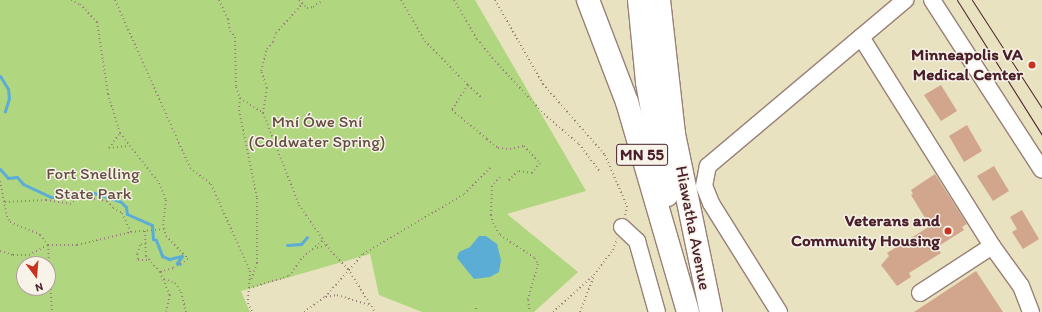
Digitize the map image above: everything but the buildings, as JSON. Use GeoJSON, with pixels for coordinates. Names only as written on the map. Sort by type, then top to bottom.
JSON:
{"type":"FeatureCollection","features":[{"type":"Feature","properties":{"kind":"highway","name":"MN 55"},"geometry":{"type":"LineString","coordinates":[[588,0],[627,102],[688,312]]}},
{"type":"Feature","properties":{"kind":"highway","name":"Hiawatha Avenue"},"geometry":{"type":"LineString","coordinates":[[638,0],[647,82],[688,312]]}},
{"type":"Feature","properties":{"kind":"highway","name":"Hiawatha Avenue"},"geometry":{"type":"LineString","coordinates":[[659,0],[674,134],[710,312]]}},
{"type":"Feature","properties":{"kind":"street"},"geometry":{"type":"LineString","coordinates":[[779,312],[711,203],[704,186],[704,176],[708,166],[727,148],[905,0]]}},
{"type":"Feature","properties":{"kind":"street"},"geometry":{"type":"LineString","coordinates":[[932,0],[1041,166]]}},
{"type":"Feature","properties":{"kind":"street"},"geometry":{"type":"LineString","coordinates":[[861,37],[992,246],[1021,286],[1030,312]]}},
{"type":"Feature","properties":{"kind":"street"},"geometry":{"type":"LineString","coordinates":[[622,227],[637,241],[656,312]]}},
{"type":"Feature","properties":{"kind":"street"},"geometry":{"type":"LineString","coordinates":[[920,293],[992,246]]}},
{"type":"Feature","properties":{"kind":"path"},"geometry":{"type":"LineString","coordinates":[[72,0],[80,4],[97,22],[108,94],[120,133],[128,146],[150,169],[163,191],[166,207],[164,229],[170,242],[177,245],[188,259],[160,272]]}},
{"type":"Feature","properties":{"kind":"path"},"geometry":{"type":"LineString","coordinates":[[115,0],[190,168],[211,184],[250,271],[248,303],[252,312]]}},
{"type":"Feature","properties":{"kind":"path"},"geometry":{"type":"LineString","coordinates":[[219,0],[228,19],[230,30],[235,37],[236,87],[240,98],[239,110],[256,198],[257,263],[255,274],[249,283]]}},
{"type":"Feature","properties":{"kind":"path"},"geometry":{"type":"LineString","coordinates":[[300,0],[307,8],[313,7],[323,0]]}},
{"type":"Feature","properties":{"kind":"path"},"geometry":{"type":"LineString","coordinates":[[401,0],[425,41],[481,97]]}},
{"type":"Feature","properties":{"kind":"path"},"geometry":{"type":"LineString","coordinates":[[454,0],[477,39],[495,61],[544,114],[579,144],[600,172]]}},
{"type":"Feature","properties":{"kind":"path"},"geometry":{"type":"LineString","coordinates":[[495,0],[543,84],[605,154],[627,206],[622,227],[613,250],[594,275],[553,312]]}},
{"type":"Feature","properties":{"kind":"path"},"geometry":{"type":"LineString","coordinates":[[302,4],[276,33],[274,42],[267,49],[262,71],[267,88],[263,113],[299,205],[323,240],[348,269],[375,312]]}},
{"type":"Feature","properties":{"kind":"path"},"geometry":{"type":"LineString","coordinates":[[468,85],[452,110],[486,140],[498,148],[510,150],[524,146],[540,163],[532,173],[518,170],[507,182]]}},
{"type":"Feature","properties":{"kind":"path"},"geometry":{"type":"LineString","coordinates":[[240,98],[263,113]]}},
{"type":"Feature","properties":{"kind":"path"},"geometry":{"type":"LineString","coordinates":[[120,133],[109,148],[128,146]]}},
{"type":"Feature","properties":{"kind":"path"},"geometry":{"type":"LineString","coordinates":[[304,312],[325,297],[348,269],[363,254],[464,194],[490,168]]}},
{"type":"Feature","properties":{"kind":"path"},"geometry":{"type":"LineString","coordinates":[[500,177],[492,186],[491,215],[493,223],[500,235],[535,258],[538,264],[528,300],[530,312]]}},
{"type":"Feature","properties":{"kind":"path"},"geometry":{"type":"LineString","coordinates":[[0,181],[7,216],[10,222],[40,235],[48,245],[52,312]]}},
{"type":"Feature","properties":{"kind":"path"},"geometry":{"type":"LineString","coordinates":[[5,202],[46,200],[70,204],[77,199],[90,198],[107,201],[113,208],[122,213],[131,232]]}},
{"type":"Feature","properties":{"kind":"path"},"geometry":{"type":"LineString","coordinates":[[0,251],[13,255],[30,255],[48,245],[77,245],[131,232],[164,229]]}},
{"type":"Feature","properties":{"kind":"path"},"geometry":{"type":"LineString","coordinates":[[145,231],[148,260],[160,272],[170,295],[166,312]]}},
{"type":"Feature","properties":{"kind":"path"},"geometry":{"type":"LineString","coordinates":[[249,288],[289,276],[303,257],[323,240]]}},
{"type":"Feature","properties":{"kind":"path"},"geometry":{"type":"LineString","coordinates":[[146,243],[140,245],[137,254],[138,260],[148,260]]}},
{"type":"Feature","properties":{"kind":"path"},"geometry":{"type":"LineString","coordinates":[[315,248],[327,245]]}},
{"type":"Feature","properties":{"kind":"path"},"geometry":{"type":"LineString","coordinates":[[580,312],[594,275]]}},
{"type":"Feature","properties":{"kind":"path"},"geometry":{"type":"LineString","coordinates":[[163,278],[175,283],[181,292],[186,312]]}},
{"type":"Feature","properties":{"kind":"path"},"geometry":{"type":"LineString","coordinates":[[325,297],[337,295],[371,305]]}},
{"type":"Feature","properties":{"kind":"green space","name":"Mní Ówe Sní (Coldwater Spring)"},"geometry":{"type":"Polygon","coordinates":[[[0,0],[475,0],[586,191],[507,214],[578,272],[534,312],[422,312],[379,295],[370,254],[241,291],[250,312],[0,312],[0,0]]]}},
{"type":"Feature","properties":{"kind":"water"},"geometry":{"type":"Polygon","coordinates":[[[479,236],[486,236],[497,244],[501,260],[499,272],[490,277],[474,279],[457,258],[459,252],[470,247],[479,236]]]}},
{"type":"Feature","properties":{"kind":"waterway"},"geometry":{"type":"LineString","coordinates":[[0,76],[8,89],[9,98],[5,111]]}},
{"type":"Feature","properties":{"kind":"waterway"},"geometry":{"type":"LineString","coordinates":[[0,169],[8,178],[17,177],[23,184],[51,197],[62,197],[68,193],[94,193],[121,202],[126,207],[127,214],[152,225],[153,239],[156,240],[162,256],[169,259],[182,256],[177,263],[180,264]]}},
{"type":"Feature","properties":{"kind":"waterway"},"geometry":{"type":"LineString","coordinates":[[287,245],[301,244],[307,237]]}},
{"type":"Feature","properties":{"kind":"tram line"},"geometry":{"type":"LineString","coordinates":[[957,0],[1042,135]]}},
{"type":"Feature","properties":{"kind":"tram line"},"geometry":{"type":"LineString","coordinates":[[972,0],[1042,108]]}},
{"type":"Feature","properties":{"kind":"place","name":"Minneapolis VA Medical Center"},"geometry":{"type":"Point","coordinates":[1032,65]}},
{"type":"Feature","properties":{"kind":"place","name":"Veterans and Community Housing"},"geometry":{"type":"Point","coordinates":[948,231]}},
{"type":"Feature","properties":{"kind":"park label","name":"Fort Snelling State Park"},"geometry":{"type":"Point","coordinates":[93,184]}}]}
